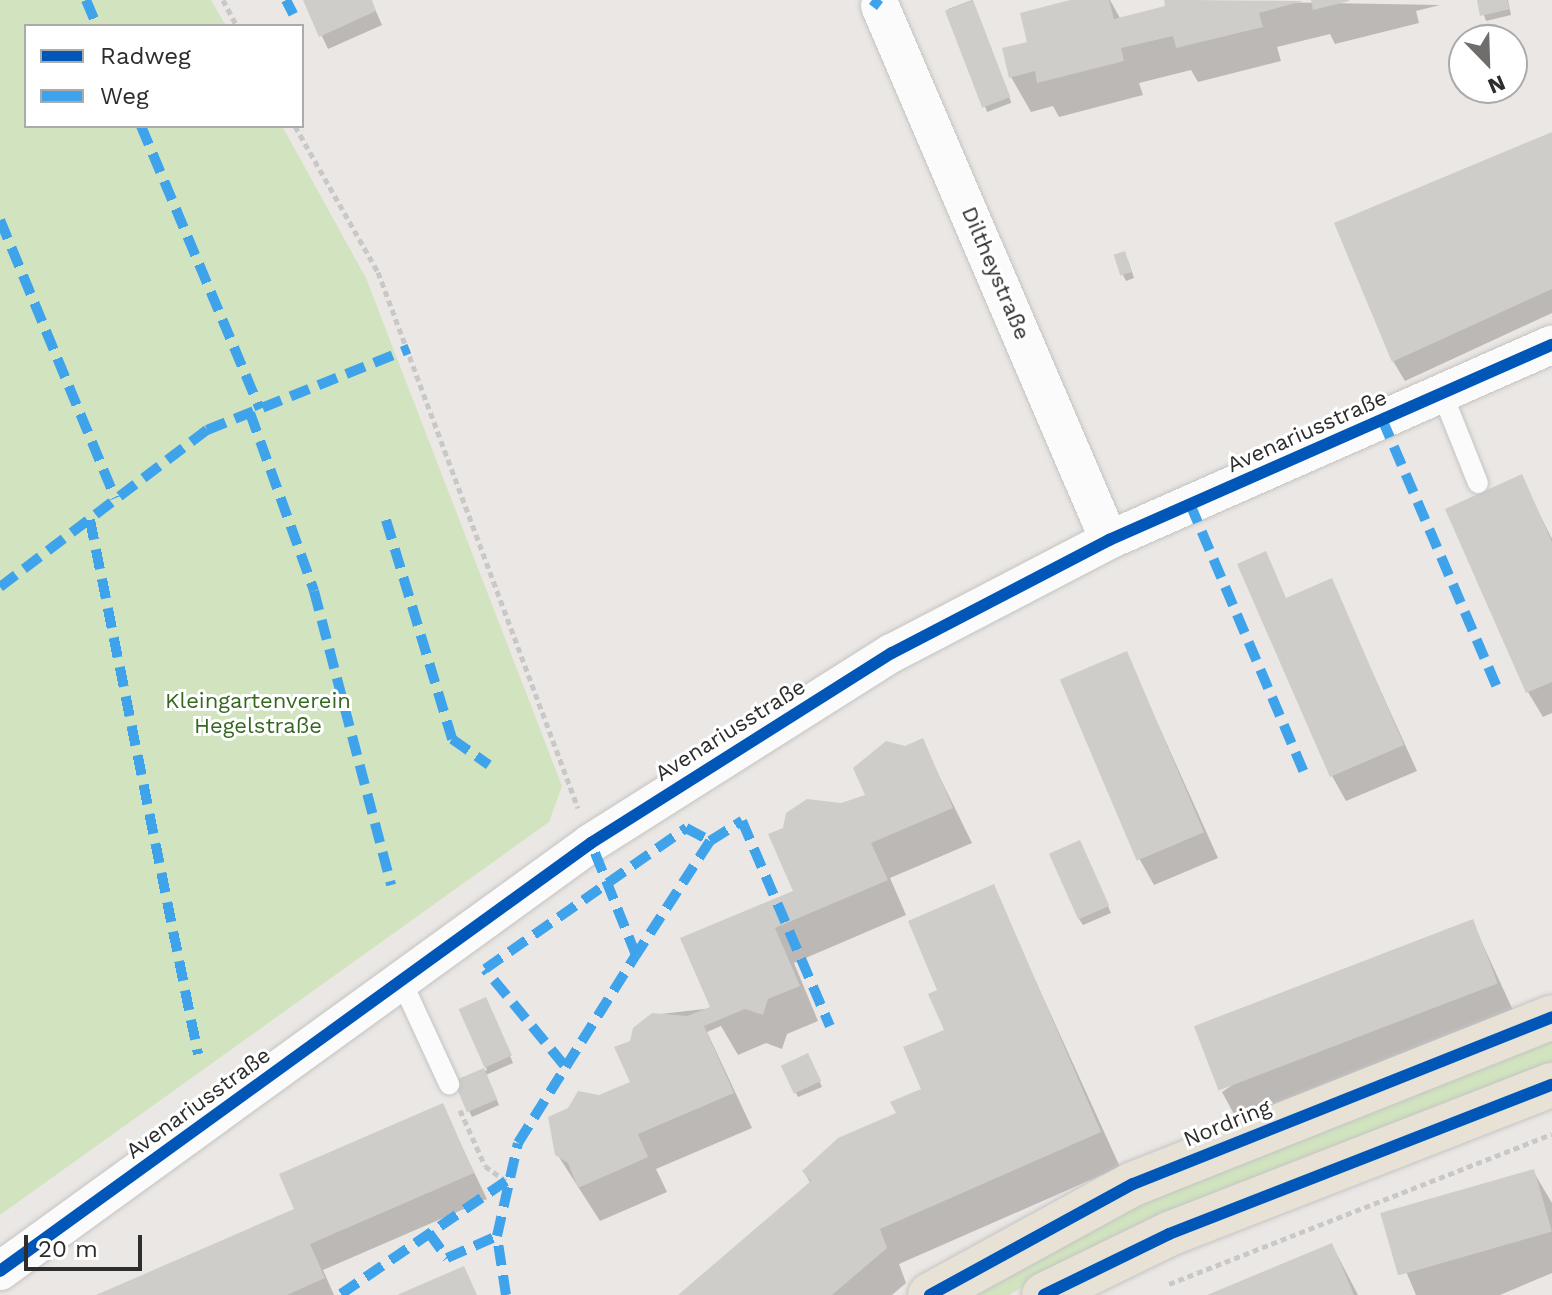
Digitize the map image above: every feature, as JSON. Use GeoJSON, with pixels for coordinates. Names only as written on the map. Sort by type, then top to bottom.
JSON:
{"type":"FeatureCollection","features":[{"type":"Feature","properties":{"kind":"main road","name":"Nordring"},"geometry":{"type":"LineString","coordinates":[[930,1295],[1133,1184],[1552,1017]]}},
{"type":"Feature","properties":{"kind":"main road"},"geometry":{"type":"LineString","coordinates":[[1044,1295],[1169,1234],[1552,1085]]}},
{"type":"Feature","properties":{"kind":"street","name":"Diltheystraße"},"geometry":{"type":"LineString","coordinates":[[880,6],[1109,540]]}},
{"type":"Feature","properties":{"kind":"street","name":"Avenariusstraße"},"geometry":{"type":"LineString","coordinates":[[0,1271],[591,843],[892,653],[1109,540],[1552,345]]}},
{"type":"Feature","properties":{"kind":"lane"},"geometry":{"type":"LineString","coordinates":[[1442,393],[1478,483]]}},
{"type":"Feature","properties":{"kind":"lane"},"geometry":{"type":"LineString","coordinates":[[401,980],[449,1084]]}},
{"type":"Feature","properties":{"kind":"path"},"geometry":{"type":"LineString","coordinates":[[223,0],[236,24]]}},
{"type":"Feature","properties":{"kind":"path"},"geometry":{"type":"LineString","coordinates":[[296,128],[378,272],[591,843]]}},
{"type":"Feature","properties":{"kind":"path"},"geometry":{"type":"LineString","coordinates":[[449,1084],[485,1166],[506,1181]]}},
{"type":"Feature","properties":{"kind":"path"},"geometry":{"type":"LineString","coordinates":[[1156,1289],[1552,1134]]}},
{"type":"Feature","properties":{"kind":"green space","name":"Kleingartenverein Hegelstraße"},"geometry":{"type":"Polygon","coordinates":[[[0,0],[211,0],[225,24],[24,24],[24,128],[283,128],[366,278],[562,786],[549,822],[0,1215],[0,0]]]}},
{"type":"Feature","properties":{"kind":"green space"},"geometry":{"type":"Polygon","coordinates":[[[1552,1034],[1552,1065],[1059,1266],[1009,1295],[958,1295],[1090,1221],[1552,1034]]]}},
{"type":"Feature","properties":{"kind":"building"},"geometry":{"type":"Polygon","coordinates":[[[303,0],[372,0],[376,11],[319,37],[303,0]]]}},
{"type":"Feature","properties":{"kind":"building"},"geometry":{"type":"Polygon","coordinates":[[[973,0],[1010,97],[982,108],[945,11],[973,0]]]}},
{"type":"Feature","properties":{"kind":"building"},"geometry":{"type":"Polygon","coordinates":[[[1070,0],[1109,0],[1114,19],[1165,6],[1164,0],[1303,1],[1259,13],[1263,27],[1176,48],[1173,36],[1121,48],[1124,61],[1037,83],[1035,71],[1009,78],[1002,48],[1027,42],[1020,13],[1070,0]]]}},
{"type":"Feature","properties":{"kind":"building"},"geometry":{"type":"Polygon","coordinates":[[[1311,0],[1349,0],[1349,1],[1313,10],[1311,0]]]}},
{"type":"Feature","properties":{"kind":"building"},"geometry":{"type":"Polygon","coordinates":[[[1477,0],[1507,0],[1510,9],[1480,16],[1477,0]]]}},
{"type":"Feature","properties":{"kind":"building"},"geometry":{"type":"Polygon","coordinates":[[[1552,132],[1552,289],[1392,362],[1334,223],[1552,132]]]}},
{"type":"Feature","properties":{"kind":"building"},"geometry":{"type":"Polygon","coordinates":[[[1125,251],[1132,272],[1120,276],[1114,255],[1125,251]]]}},
{"type":"Feature","properties":{"kind":"building"},"geometry":{"type":"Polygon","coordinates":[[[1522,474],[1552,542],[1552,682],[1526,693],[1445,509],[1522,474]]]}},
{"type":"Feature","properties":{"kind":"building"},"geometry":{"type":"Polygon","coordinates":[[[1266,551],[1286,598],[1332,578],[1404,745],[1330,777],[1237,564],[1266,551]]]}},
{"type":"Feature","properties":{"kind":"building"},"geometry":{"type":"Polygon","coordinates":[[[1127,651],[1204,832],[1137,861],[1060,680],[1127,651]]]}},
{"type":"Feature","properties":{"kind":"building"},"geometry":{"type":"Polygon","coordinates":[[[923,738],[953,808],[871,843],[888,880],[775,928],[800,986],[768,999],[763,1015],[745,1009],[704,1026],[734,1093],[638,1134],[648,1157],[578,1188],[568,1163],[555,1155],[548,1117],[568,1108],[578,1091],[599,1095],[630,1082],[614,1047],[630,1041],[633,1028],[652,1013],[687,1016],[710,1007],[680,938],[793,891],[768,834],[783,828],[786,813],[807,799],[841,803],[865,795],[853,768],[886,741],[905,746],[923,738]]]}},
{"type":"Feature","properties":{"kind":"building"},"geometry":{"type":"Polygon","coordinates":[[[1080,840],[1109,906],[1078,920],[1049,854],[1080,840]]]}},
{"type":"Feature","properties":{"kind":"building"},"geometry":{"type":"Polygon","coordinates":[[[994,884],[1101,1132],[880,1229],[887,1248],[832,1295],[678,1295],[811,1181],[802,1171],[838,1138],[896,1113],[890,1102],[921,1089],[903,1047],[944,1030],[928,994],[937,990],[908,921],[994,884]]]}},
{"type":"Feature","properties":{"kind":"building"},"geometry":{"type":"Polygon","coordinates":[[[1473,919],[1498,983],[1219,1091],[1194,1026],[1473,919]]]}},
{"type":"Feature","properties":{"kind":"building"},"geometry":{"type":"Polygon","coordinates":[[[486,997],[512,1055],[485,1068],[459,1009],[486,997]]]}},
{"type":"Feature","properties":{"kind":"building"},"geometry":{"type":"Polygon","coordinates":[[[808,1053],[821,1081],[794,1094],[781,1066],[808,1053]]]}},
{"type":"Feature","properties":{"kind":"building"},"geometry":{"type":"Polygon","coordinates":[[[484,1068],[497,1099],[467,1112],[454,1081],[484,1068]]]}},
{"type":"Feature","properties":{"kind":"building"},"geometry":{"type":"Polygon","coordinates":[[[443,1103],[474,1173],[310,1244],[325,1278],[287,1295],[96,1295],[294,1209],[279,1174],[443,1103]]]}},
{"type":"Feature","properties":{"kind":"building"},"geometry":{"type":"Polygon","coordinates":[[[1534,1169],[1552,1231],[1398,1276],[1380,1213],[1534,1169]]]}},
{"type":"Feature","properties":{"kind":"building"},"geometry":{"type":"Polygon","coordinates":[[[1332,1243],[1354,1295],[1207,1295],[1332,1243]]]}},
{"type":"Feature","properties":{"kind":"building"},"geometry":{"type":"Polygon","coordinates":[[[464,1266],[477,1295],[397,1295],[464,1266]]]}},
{"type":"Feature","properties":{"kind":"marked path"},"geometry":{"type":"LineString","coordinates":[[86,0],[96,24]]}},
{"type":"Feature","properties":{"kind":"marked path"},"geometry":{"type":"LineString","coordinates":[[286,0],[293,14]]}},
{"type":"Feature","properties":{"kind":"marked path"},"geometry":{"type":"LineString","coordinates":[[872,0],[880,6]]}},
{"type":"Feature","properties":{"kind":"marked path"},"geometry":{"type":"LineString","coordinates":[[142,128],[260,409]]}},
{"type":"Feature","properties":{"kind":"marked path"},"geometry":{"type":"LineString","coordinates":[[0,220],[115,498]]}},
{"type":"Feature","properties":{"kind":"marked path"},"geometry":{"type":"LineString","coordinates":[[0,587],[207,430],[409,349]]}},
{"type":"Feature","properties":{"kind":"marked path"},"geometry":{"type":"LineString","coordinates":[[250,413],[314,591],[391,885]]}},
{"type":"Feature","properties":{"kind":"marked path"},"geometry":{"type":"LineString","coordinates":[[1382,419],[1499,692]]}},
{"type":"Feature","properties":{"kind":"marked path"},"geometry":{"type":"LineString","coordinates":[[1190,504],[1307,780]]}},
{"type":"Feature","properties":{"kind":"marked path"},"geometry":{"type":"LineString","coordinates":[[90,520],[198,1054]]}},
{"type":"Feature","properties":{"kind":"marked path"},"geometry":{"type":"LineString","coordinates":[[386,520],[452,739],[489,765]]}},
{"type":"Feature","properties":{"kind":"marked path"},"geometry":{"type":"LineString","coordinates":[[710,841],[742,821],[830,1026]]}},
{"type":"Feature","properties":{"kind":"marked path"},"geometry":{"type":"LineString","coordinates":[[564,1065],[485,969],[686,828],[710,841],[636,955]]}},
{"type":"Feature","properties":{"kind":"marked path"},"geometry":{"type":"LineString","coordinates":[[506,1295],[497,1236],[518,1143],[636,955],[591,843]]}},
{"type":"Feature","properties":{"kind":"marked path"},"geometry":{"type":"LineString","coordinates":[[341,1294],[506,1181]]}},
{"type":"Feature","properties":{"kind":"marked path"},"geometry":{"type":"LineString","coordinates":[[429,1233],[447,1258],[497,1236]]}},
{"type":"Feature","properties":{"kind":"cycle path"},"geometry":{"type":"LineString","coordinates":[[0,1271],[591,843],[892,653],[1109,540],[1552,345]]}},
{"type":"Feature","properties":{"kind":"cycle path"},"geometry":{"type":"LineString","coordinates":[[930,1295],[1133,1184],[1552,1017]]}},
{"type":"Feature","properties":{"kind":"cycle path"},"geometry":{"type":"LineString","coordinates":[[1044,1295],[1169,1234],[1552,1085]]}}]}
